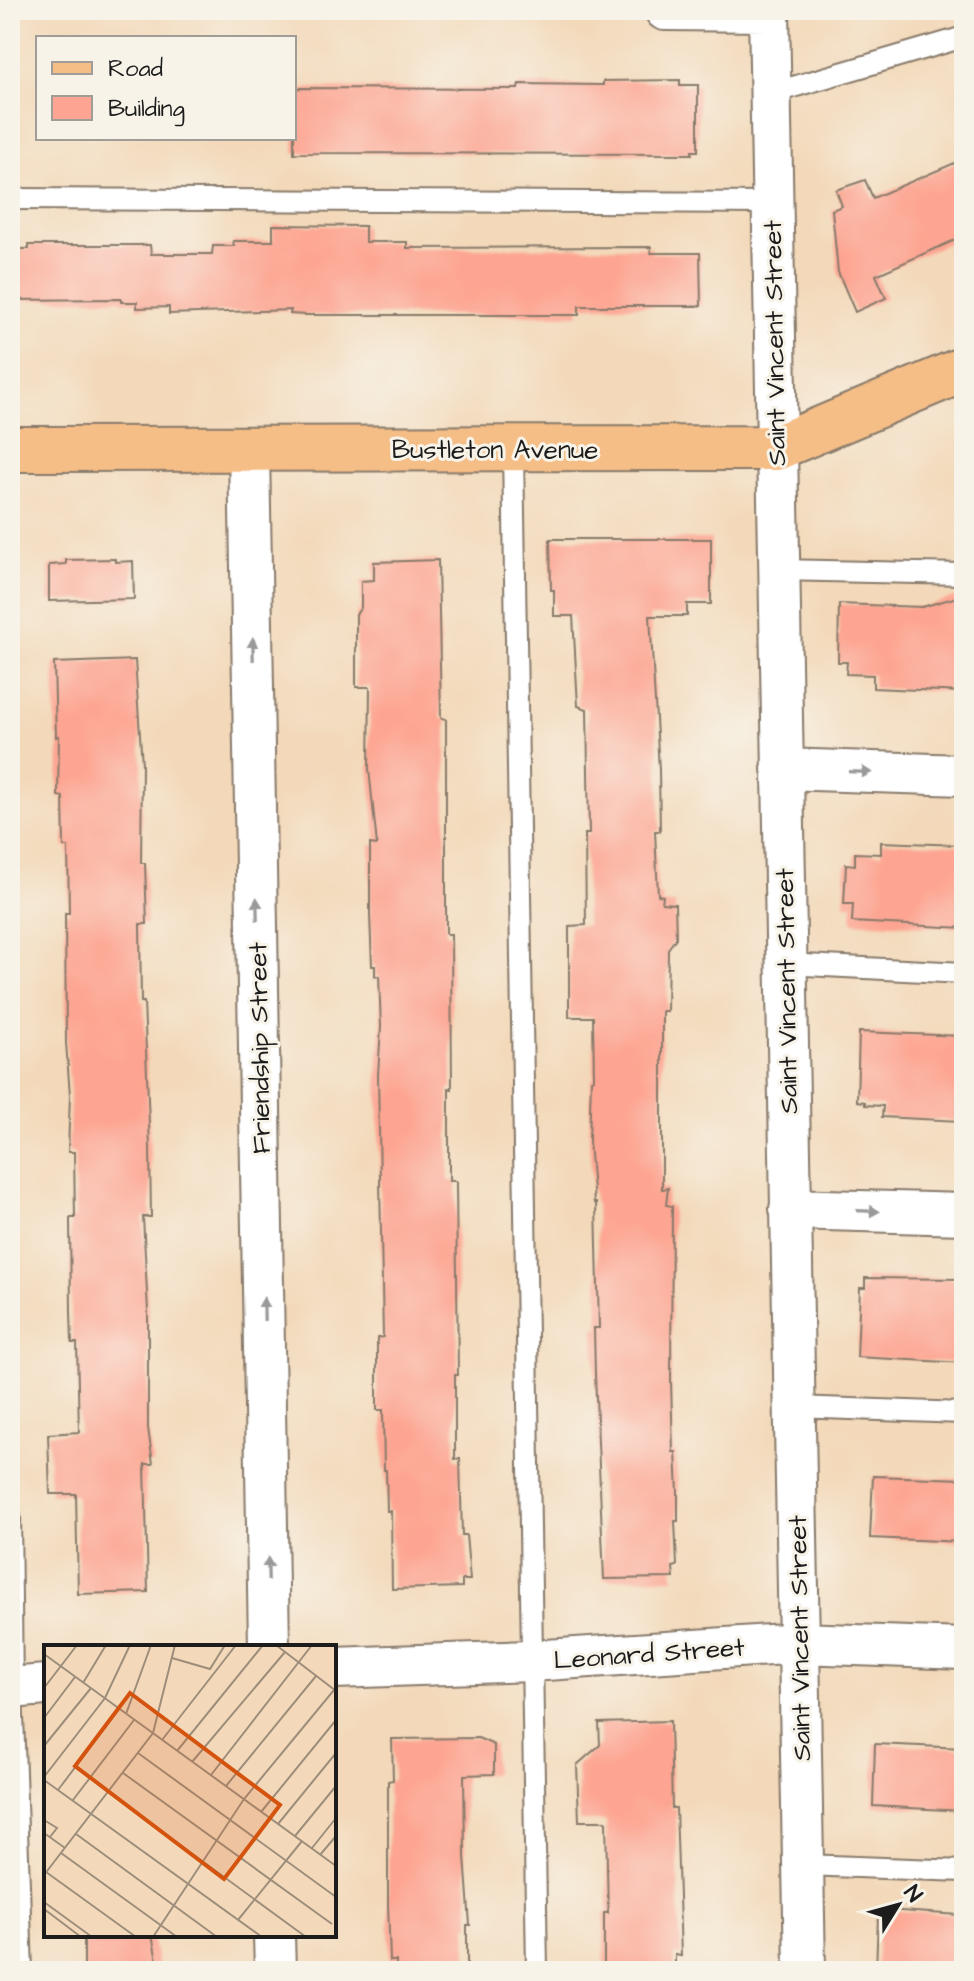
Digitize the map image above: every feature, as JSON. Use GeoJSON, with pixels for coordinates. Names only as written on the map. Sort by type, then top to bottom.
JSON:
{"type":"FeatureCollection","features":[{"type":"Feature","properties":{"kind":"main road","name":"Bustleton Avenue"},"geometry":{"type":"LineString","coordinates":[[10,449],[776,448],[964,369]]}},
{"type":"Feature","properties":{"kind":"street"},"geometry":{"type":"LineString","coordinates":[[665,10],[769,10]]}},
{"type":"Feature","properties":{"kind":"street","name":"Saint Vincent Street"},"geometry":{"type":"LineString","coordinates":[[769,10],[805,1971]]}},
{"type":"Feature","properties":{"kind":"street","name":"Friendship Street"},"geometry":{"type":"LineString","coordinates":[[249,448],[269,1645]]}},
{"type":"Feature","properties":{"kind":"street"},"geometry":{"type":"LineString","coordinates":[[782,769],[964,775]]}},
{"type":"Feature","properties":{"kind":"street"},"geometry":{"type":"LineString","coordinates":[[790,1209],[964,1214]]}},
{"type":"Feature","properties":{"kind":"street","name":"Leonard Street"},"geometry":{"type":"LineString","coordinates":[[336,1668],[531,1661],[800,1643],[964,1649]]}},
{"type":"Feature","properties":{"kind":"street"},"geometry":{"type":"LineString","coordinates":[[274,1937],[275,1971]]}},
{"type":"Feature","properties":{"kind":"lane"},"geometry":{"type":"LineString","coordinates":[[769,94],[964,37]]}},
{"type":"Feature","properties":{"kind":"lane"},"geometry":{"type":"LineString","coordinates":[[10,199],[771,203]]}},
{"type":"Feature","properties":{"kind":"lane"},"geometry":{"type":"LineString","coordinates":[[513,450],[537,1971]]}},
{"type":"Feature","properties":{"kind":"lane"},"geometry":{"type":"LineString","coordinates":[[778,570],[964,574]]}},
{"type":"Feature","properties":{"kind":"lane"},"geometry":{"type":"LineString","coordinates":[[785,964],[964,973]]}},
{"type":"Feature","properties":{"kind":"lane"},"geometry":{"type":"LineString","coordinates":[[794,1407],[964,1413]]}},
{"type":"Feature","properties":{"kind":"lane"},"geometry":{"type":"LineString","coordinates":[[10,1515],[23,1687],[22,1971]]}},
{"type":"Feature","properties":{"kind":"lane"},"geometry":{"type":"LineString","coordinates":[[804,1865],[964,1871]]}},
{"type":"Feature","properties":{"kind":"building"},"geometry":{"type":"Polygon","coordinates":[[[680,80],[680,85],[698,85],[698,151],[692,151],[692,154],[294,153],[296,88],[518,89],[519,84],[603,85],[603,81],[680,80]]]}},
{"type":"Feature","properties":{"kind":"building"},"geometry":{"type":"Polygon","coordinates":[[[964,159],[964,236],[876,275],[886,298],[855,312],[838,272],[832,210],[842,206],[836,190],[865,180],[873,198],[964,159]]]}},
{"type":"Feature","properties":{"kind":"building"},"geometry":{"type":"Polygon","coordinates":[[[273,225],[365,226],[365,242],[407,242],[407,248],[651,247],[651,253],[700,253],[701,306],[579,306],[579,315],[307,315],[290,314],[291,310],[169,314],[169,307],[137,308],[137,302],[121,302],[121,299],[10,300],[10,249],[29,249],[29,245],[150,245],[151,254],[212,254],[213,246],[234,246],[233,241],[273,241],[273,225]]]}},
{"type":"Feature","properties":{"kind":"building"},"geometry":{"type":"Polygon","coordinates":[[[550,539],[711,539],[711,604],[687,604],[687,616],[650,616],[659,770],[660,831],[655,831],[658,895],[663,896],[662,903],[675,904],[676,938],[668,949],[667,1011],[662,1011],[662,1189],[668,1188],[666,1205],[672,1206],[671,1381],[673,1452],[676,1452],[678,1493],[678,1521],[675,1521],[677,1566],[673,1567],[674,1578],[604,1579],[594,1328],[599,1328],[596,1203],[589,1141],[591,1080],[594,1079],[593,1017],[569,1017],[569,926],[586,925],[585,834],[589,834],[587,709],[578,706],[573,616],[554,616],[550,539]]]}},
{"type":"Feature","properties":{"kind":"building"},"geometry":{"type":"Polygon","coordinates":[[[115,559],[115,562],[133,561],[134,599],[49,601],[49,565],[66,564],[66,560],[115,559]]]}},
{"type":"Feature","properties":{"kind":"building"},"geometry":{"type":"Polygon","coordinates":[[[438,560],[441,718],[446,719],[446,934],[451,934],[449,1181],[456,1181],[458,1375],[455,1375],[455,1459],[460,1459],[462,1535],[466,1535],[470,1580],[462,1580],[462,1587],[392,1589],[391,1511],[387,1511],[383,1410],[377,1410],[377,1338],[383,1337],[378,1075],[381,1027],[379,976],[375,976],[375,966],[372,966],[370,844],[377,845],[369,769],[370,687],[356,687],[356,614],[361,608],[361,581],[374,580],[374,562],[438,560]]]}},
{"type":"Feature","properties":{"kind":"building"},"geometry":{"type":"Polygon","coordinates":[[[964,595],[964,692],[873,688],[873,675],[846,674],[847,662],[838,662],[839,604],[922,607],[964,595]]]}},
{"type":"Feature","properties":{"kind":"building"},"geometry":{"type":"Polygon","coordinates":[[[135,660],[142,765],[141,863],[145,863],[147,924],[140,924],[151,1217],[143,1217],[148,1311],[148,1428],[153,1464],[145,1464],[148,1592],[78,1594],[76,1494],[50,1494],[48,1434],[79,1432],[77,1343],[72,1343],[71,1312],[70,1218],[75,1218],[74,1152],[68,1152],[70,1095],[66,1043],[65,913],[69,913],[68,847],[64,847],[63,797],[58,796],[59,736],[56,737],[54,663],[135,660]]]}},
{"type":"Feature","properties":{"kind":"building"},"geometry":{"type":"Polygon","coordinates":[[[881,842],[960,845],[960,851],[964,852],[964,928],[852,922],[853,904],[844,904],[846,864],[855,865],[855,853],[881,854],[881,842]]]}},
{"type":"Feature","properties":{"kind":"building"},"geometry":{"type":"Polygon","coordinates":[[[859,1032],[964,1036],[964,1113],[960,1113],[960,1121],[882,1117],[883,1106],[865,1105],[865,1102],[857,1101],[859,1032]]]}},
{"type":"Feature","properties":{"kind":"building"},"geometry":{"type":"Polygon","coordinates":[[[865,1278],[964,1279],[964,1363],[857,1357],[860,1288],[865,1288],[865,1278]]]}},
{"type":"Feature","properties":{"kind":"building"},"geometry":{"type":"Polygon","coordinates":[[[873,1476],[964,1479],[964,1542],[870,1538],[873,1476]]]}},
{"type":"Feature","properties":{"kind":"building"},"geometry":{"type":"Polygon","coordinates":[[[670,1721],[681,1956],[675,1955],[675,1971],[604,1971],[604,1913],[608,1913],[606,1821],[579,1821],[577,1765],[600,1745],[599,1723],[670,1721]]]}},
{"type":"Feature","properties":{"kind":"building"},"geometry":{"type":"Polygon","coordinates":[[[478,1738],[494,1745],[494,1774],[464,1775],[470,1925],[467,1925],[467,1971],[396,1971],[396,1961],[390,1961],[388,1904],[388,1781],[393,1780],[392,1739],[478,1738]]]}},
{"type":"Feature","properties":{"kind":"building"},"geometry":{"type":"Polygon","coordinates":[[[875,1744],[964,1748],[964,1811],[873,1806],[875,1744]]]}},
{"type":"Feature","properties":{"kind":"building"},"geometry":{"type":"Polygon","coordinates":[[[886,1910],[959,1915],[959,1919],[964,1919],[964,1971],[876,1971],[878,1916],[886,1916],[886,1910]]]}},
{"type":"Feature","properties":{"kind":"building"},"geometry":{"type":"Polygon","coordinates":[[[84,1937],[152,1937],[159,1971],[84,1971],[84,1937]]]}}]}
